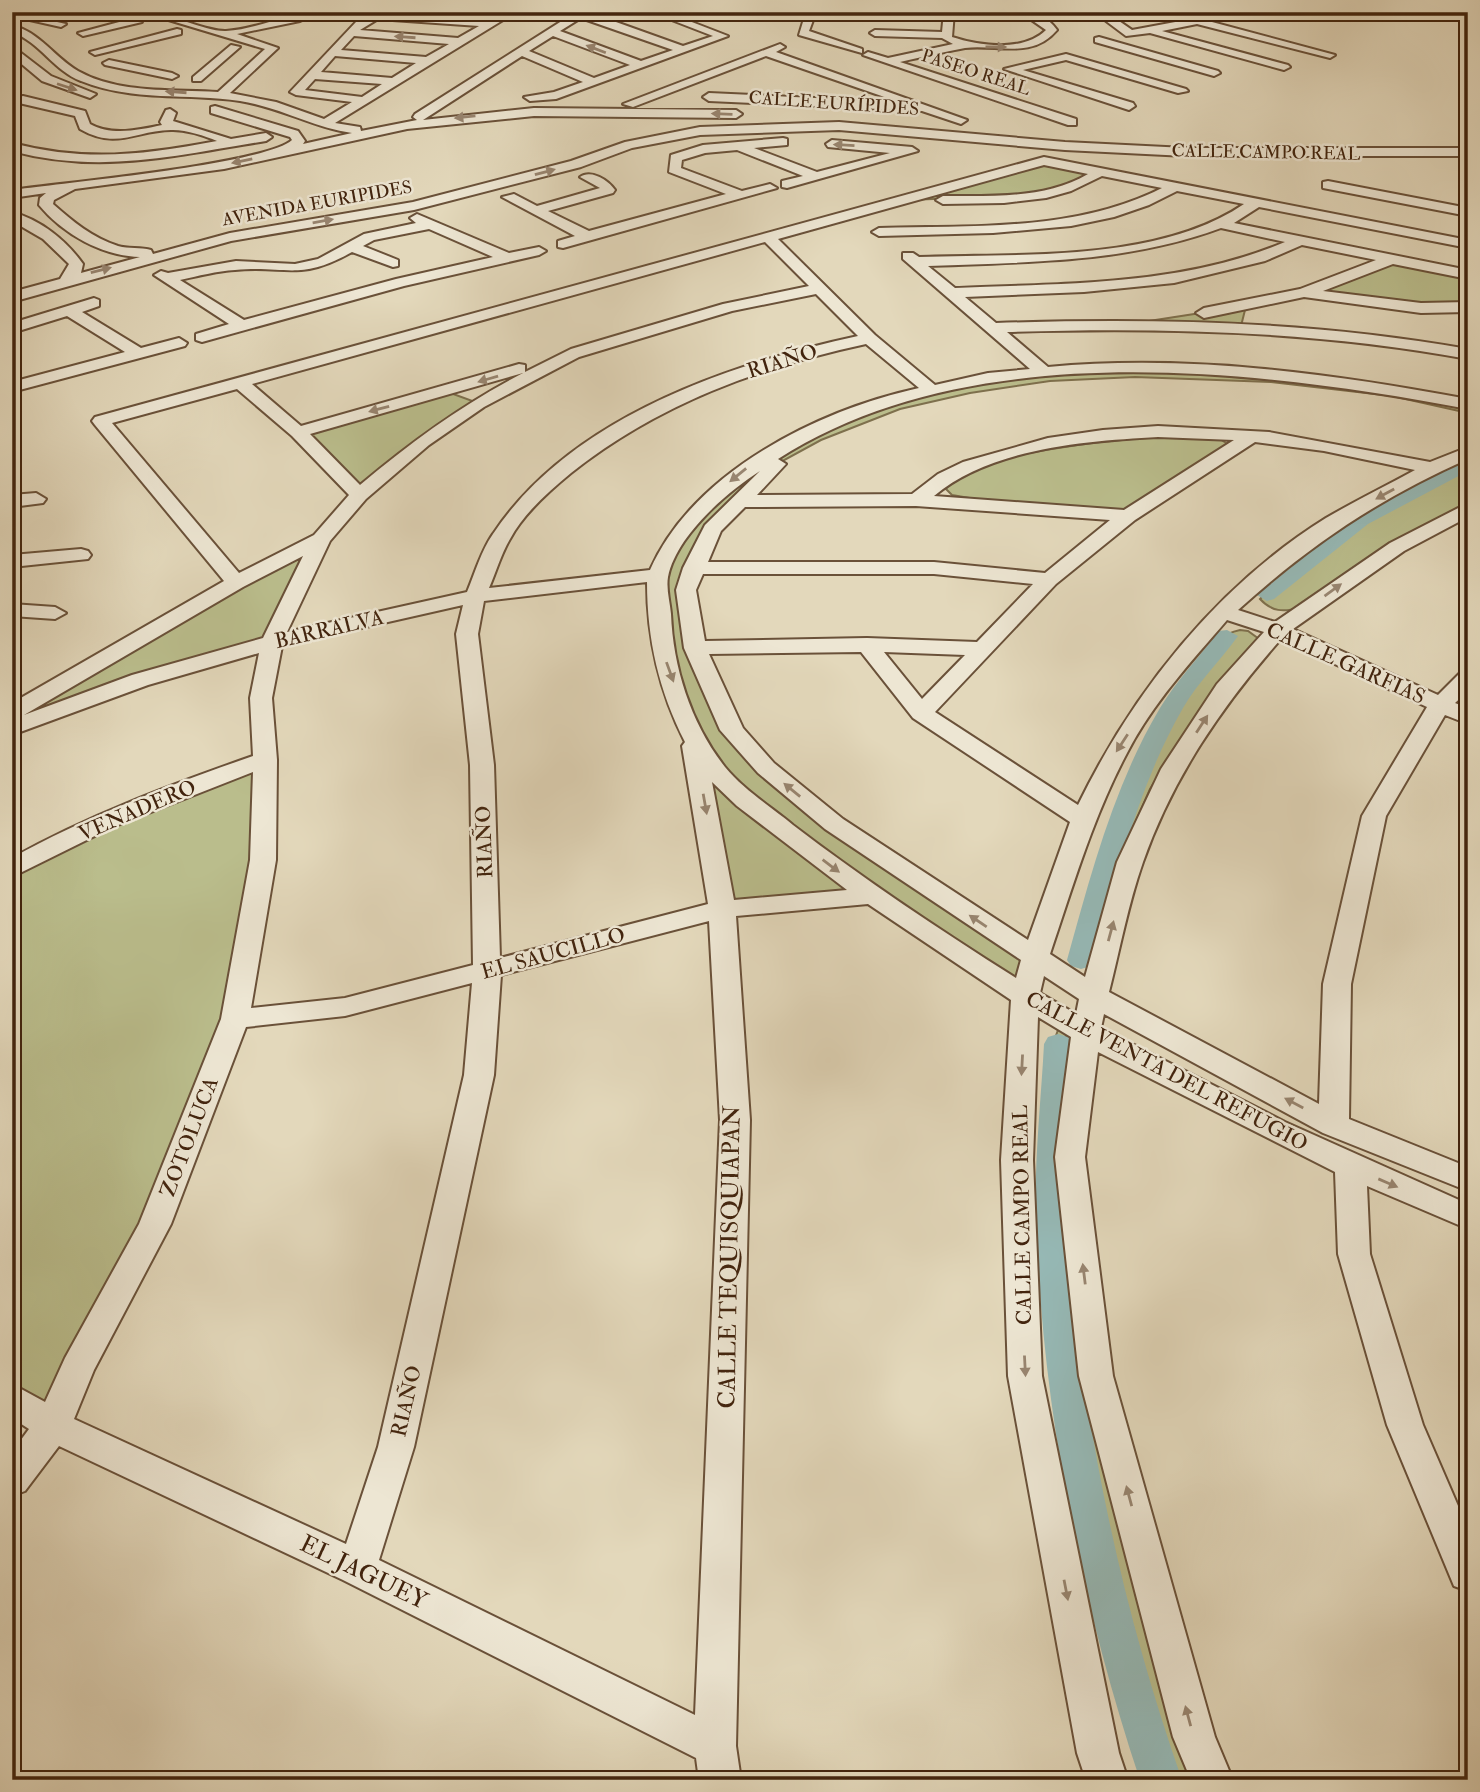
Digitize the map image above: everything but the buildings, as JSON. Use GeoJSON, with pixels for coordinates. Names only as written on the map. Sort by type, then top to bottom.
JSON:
{"type":"FeatureCollection","features":[{"type":"Feature","properties":{"kind":"street"},"geometry":{"type":"LineString","coordinates":[[148,12],[284,47],[236,97]]}},
{"type":"Feature","properties":{"kind":"street"},"geometry":{"type":"LineString","coordinates":[[161,12],[273,48],[221,95]]}},
{"type":"Feature","properties":{"kind":"street"},"geometry":{"type":"LineString","coordinates":[[227,32],[266,21],[295,21],[317,12]]}},
{"type":"Feature","properties":{"kind":"street"},"geometry":{"type":"LineString","coordinates":[[323,125],[430,61],[457,41],[511,12]]}},
{"type":"Feature","properties":{"kind":"street"},"geometry":{"type":"LineString","coordinates":[[517,92],[540,96],[556,95],[723,36],[656,12]]}},
{"type":"Feature","properties":{"kind":"street","name":"PASEO REAL"},"geometry":{"type":"LineString","coordinates":[[811,12],[803,33],[1072,122]]}},
{"type":"Feature","properties":{"kind":"street"},"geometry":{"type":"LineString","coordinates":[[949,12],[945,35],[971,57]]}},
{"type":"Feature","properties":{"kind":"street"},"geometry":{"type":"LineString","coordinates":[[888,61],[962,49],[1025,45],[1042,40],[1052,30],[1048,24],[1025,12]]}},
{"type":"Feature","properties":{"kind":"street"},"geometry":{"type":"LineString","coordinates":[[1099,12],[1125,32],[1149,31],[1203,20],[1330,55]]}},
{"type":"Feature","properties":{"kind":"street"},"geometry":{"type":"LineString","coordinates":[[18,16],[56,22],[79,13]]}},
{"type":"Feature","properties":{"kind":"street"},"geometry":{"type":"LineString","coordinates":[[419,117],[493,76],[522,52],[582,13],[683,50]]}},
{"type":"Feature","properties":{"kind":"street"},"geometry":{"type":"LineString","coordinates":[[361,100],[296,92],[360,24],[381,14],[490,24]]}},
{"type":"Feature","properties":{"kind":"street"},"geometry":{"type":"LineString","coordinates":[[249,16],[300,29]]}},
{"type":"Feature","properties":{"kind":"street"},"geometry":{"type":"LineString","coordinates":[[138,20],[78,31],[100,59],[132,70],[212,80]]}},
{"type":"Feature","properties":{"kind":"street"},"geometry":{"type":"LineString","coordinates":[[12,28],[43,43],[52,58],[84,78],[132,89],[236,97],[280,107],[323,125],[358,130],[508,114],[582,111],[608,114],[628,120],[639,127],[640,136],[629,145]]}},
{"type":"Feature","properties":{"kind":"street"},"geometry":{"type":"LineString","coordinates":[[839,45],[871,39],[876,28],[945,35]]}},
{"type":"Feature","properties":{"kind":"street"},"geometry":{"type":"LineString","coordinates":[[1149,31],[1284,67]]}},
{"type":"Feature","properties":{"kind":"street"},"geometry":{"type":"LineString","coordinates":[[65,67],[100,59],[169,32],[180,33],[132,70]]}},
{"type":"Feature","properties":{"kind":"street"},"geometry":{"type":"LineString","coordinates":[[552,32],[640,65]]}},
{"type":"Feature","properties":{"kind":"street"},"geometry":{"type":"LineString","coordinates":[[352,33],[457,41]]}},
{"type":"Feature","properties":{"kind":"street"},"geometry":{"type":"LineString","coordinates":[[1099,40],[1231,69],[1163,86]]}},
{"type":"Feature","properties":{"kind":"street"},"geometry":{"type":"LineString","coordinates":[[629,104],[785,45]]}},
{"type":"Feature","properties":{"kind":"street"},"geometry":{"type":"LineString","coordinates":[[1025,45],[1182,92]]}},
{"type":"Feature","properties":{"kind":"street"},"geometry":{"type":"LineString","coordinates":[[197,79],[235,47]]}},
{"type":"Feature","properties":{"kind":"street"},"geometry":{"type":"LineString","coordinates":[[12,49],[20,68],[56,84],[83,92],[197,106],[241,116],[265,130],[298,137],[299,141],[288,151]]}},
{"type":"Feature","properties":{"kind":"street"},"geometry":{"type":"LineString","coordinates":[[522,52],[594,82]]}},
{"type":"Feature","properties":{"kind":"street"},"geometry":{"type":"LineString","coordinates":[[765,52],[922,107],[964,130]]}},
{"type":"Feature","properties":{"kind":"street"},"geometry":{"type":"LineString","coordinates":[[333,53],[430,61]]}},
{"type":"Feature","properties":{"kind":"street"},"geometry":{"type":"LineString","coordinates":[[1010,69],[1066,57]]}},
{"type":"Feature","properties":{"kind":"street"},"geometry":{"type":"LineString","coordinates":[[997,65],[1129,106]]}},
{"type":"Feature","properties":{"kind":"street"},"geometry":{"type":"LineString","coordinates":[[750,99],[817,71]]}},
{"type":"Feature","properties":{"kind":"street"},"geometry":{"type":"LineString","coordinates":[[312,75],[394,82]]}},
{"type":"Feature","properties":{"kind":"street"},"geometry":{"type":"LineString","coordinates":[[839,103],[871,89]]}},
{"type":"Feature","properties":{"kind":"street"},"geometry":{"type":"LineString","coordinates":[[655,94],[682,96]]}},
{"type":"Feature","properties":{"kind":"street"},"geometry":{"type":"LineString","coordinates":[[241,116],[264,113],[307,95]]}},
{"type":"Feature","properties":{"kind":"street"},"geometry":{"type":"LineString","coordinates":[[696,96],[922,107]]}},
{"type":"Feature","properties":{"kind":"street"},"geometry":{"type":"LineString","coordinates":[[492,99],[508,114]]}},
{"type":"Feature","properties":{"kind":"street"},"geometry":{"type":"LineString","coordinates":[[23,100],[81,114],[85,126],[98,132],[129,133],[173,127],[195,129],[227,142]]}},
{"type":"Feature","properties":{"kind":"street"},"geometry":{"type":"LineString","coordinates":[[445,102],[468,101]]}},
{"type":"Feature","properties":{"kind":"street"},"geometry":{"type":"LineString","coordinates":[[12,114],[45,106]]}},
{"type":"Feature","properties":{"kind":"street"},"geometry":{"type":"LineString","coordinates":[[910,124],[922,107]]}},
{"type":"Feature","properties":{"kind":"street","name":"CALLE EURÍPIDES"},"geometry":{"type":"LineString","coordinates":[[582,111],[753,115],[910,124],[1083,141]]}},
{"type":"Feature","properties":{"kind":"street"},"geometry":{"type":"LineString","coordinates":[[171,112],[166,122],[173,127]]}},
{"type":"Feature","properties":{"kind":"street"},"geometry":{"type":"LineString","coordinates":[[695,113],[680,117],[675,122],[683,128],[700,131]]}},
{"type":"Feature","properties":{"kind":"street"},"geometry":{"type":"LineString","coordinates":[[12,147],[74,163],[189,152],[265,130],[283,116],[300,116]]}},
{"type":"Feature","properties":{"kind":"street","name":"CALLE EURÍPIDES"},"geometry":{"type":"LineString","coordinates":[[629,145],[700,131],[839,126],[964,130],[1065,146]]}},
{"type":"Feature","properties":{"kind":"street"},"geometry":{"type":"LineString","coordinates":[[176,252],[118,251],[69,226],[46,205],[47,198],[59,190],[78,184],[223,165],[386,129]]}},
{"type":"Feature","properties":{"kind":"street"},"geometry":{"type":"LineString","coordinates":[[672,136],[703,149]]}},
{"type":"Feature","properties":{"kind":"street"},"geometry":{"type":"LineString","coordinates":[[657,139],[688,152]]}},
{"type":"Feature","properties":{"kind":"street","name":"CALLE CAMPO REAL"},"geometry":{"type":"LineString","coordinates":[[1083,141],[1301,148],[1468,144]]}},
{"type":"Feature","properties":{"kind":"street"},"geometry":{"type":"LineString","coordinates":[[787,184],[946,142]]}},
{"type":"Feature","properties":{"kind":"street"},"geometry":{"type":"LineString","coordinates":[[738,194],[683,175],[674,169],[676,158],[703,149],[809,143],[912,151]]}},
{"type":"Feature","properties":{"kind":"street","name":"AVENIDA EURIPIDES"},"geometry":{"type":"LineString","coordinates":[[12,296],[230,237],[389,210],[421,216],[629,145]]}},
{"type":"Feature","properties":{"kind":"street","name":"CALLE CAMPO REAL"},"geometry":{"type":"LineString","coordinates":[[1065,146],[1265,154],[1468,152]]}},
{"type":"Feature","properties":{"kind":"street"},"geometry":{"type":"LineString","coordinates":[[741,148],[817,176]]}},
{"type":"Feature","properties":{"kind":"street"},"geometry":{"type":"LineString","coordinates":[[1446,153],[1466,167]]}},
{"type":"Feature","properties":{"kind":"street"},"geometry":{"type":"LineString","coordinates":[[236,583],[101,421],[238,381],[1044,161],[1468,244]]}},
{"type":"Feature","properties":{"kind":"street"},"geometry":{"type":"LineString","coordinates":[[61,180],[74,163]]}},
{"type":"Feature","properties":{"kind":"street"},"geometry":{"type":"LineString","coordinates":[[906,200],[1016,196],[1065,189],[1089,181],[1102,171]]}},
{"type":"Feature","properties":{"kind":"street"},"geometry":{"type":"LineString","coordinates":[[537,211],[608,190],[604,185],[587,177]]}},
{"type":"Feature","properties":{"kind":"street"},"geometry":{"type":"LineString","coordinates":[[12,194],[46,188],[47,179],[78,184]]}},
{"type":"Feature","properties":{"kind":"street"},"geometry":{"type":"LineString","coordinates":[[879,232],[1079,220],[1120,212],[1157,198],[1176,186]]}},
{"type":"Feature","properties":{"kind":"street"},"geometry":{"type":"LineString","coordinates":[[1328,186],[1468,212]]}},
{"type":"Feature","properties":{"kind":"street"},"geometry":{"type":"LineString","coordinates":[[563,244],[738,194],[770,188]]}},
{"type":"Feature","properties":{"kind":"street"},"geometry":{"type":"LineString","coordinates":[[1394,198],[1468,196]]}},
{"type":"Feature","properties":{"kind":"street"},"geometry":{"type":"LineString","coordinates":[[509,197],[558,224],[587,236]]}},
{"type":"Feature","properties":{"kind":"street"},"geometry":{"type":"LineString","coordinates":[[915,262],[1077,254],[1142,245],[1221,224],[1257,202]]}},
{"type":"Feature","properties":{"kind":"street"},"geometry":{"type":"LineString","coordinates":[[851,213],[879,232],[994,328],[1042,372]]}},
{"type":"Feature","properties":{"kind":"street"},"geometry":{"type":"LineString","coordinates":[[12,216],[44,231],[65,250],[76,264],[75,271],[66,280]]}},
{"type":"Feature","properties":{"kind":"street"},"geometry":{"type":"LineString","coordinates":[[166,278],[236,265],[295,268],[322,263],[354,248],[357,242],[421,216],[508,258]]}},
{"type":"Feature","properties":{"kind":"street"},"geometry":{"type":"LineString","coordinates":[[1221,224],[1468,275]]}},
{"type":"Feature","properties":{"kind":"street"},"geometry":{"type":"LineString","coordinates":[[766,236],[869,338],[930,389]]}},
{"type":"Feature","properties":{"kind":"street"},"geometry":{"type":"LineString","coordinates":[[952,293],[1094,285],[1214,270],[1272,254],[1299,241]]}},
{"type":"Feature","properties":{"kind":"street"},"geometry":{"type":"LineString","coordinates":[[236,265],[244,255],[247,245]]}},
{"type":"Feature","properties":{"kind":"street"},"geometry":{"type":"LineString","coordinates":[[354,248],[393,263]]}},
{"type":"Feature","properties":{"kind":"street"},"geometry":{"type":"LineString","coordinates":[[202,337],[401,282],[539,251]]}},
{"type":"Feature","properties":{"kind":"street"},"geometry":{"type":"LineString","coordinates":[[1136,323],[1246,306],[1304,293],[1390,260]]}},
{"type":"Feature","properties":{"kind":"street"},"geometry":{"type":"LineString","coordinates":[[148,269],[242,326]]}},
{"type":"Feature","properties":{"kind":"street"},"geometry":{"type":"LineString","coordinates":[[298,432],[729,307],[818,289]]}},
{"type":"Feature","properties":{"kind":"street"},"geometry":{"type":"LineString","coordinates":[[1304,293],[1421,308],[1468,307]]}},
{"type":"Feature","properties":{"kind":"street"},"geometry":{"type":"LineString","coordinates":[[12,328],[94,303]]}},
{"type":"Feature","properties":{"kind":"street"},"geometry":{"type":"LineString","coordinates":[[1241,326],[1246,306]]}},
{"type":"Feature","properties":{"kind":"street"},"geometry":{"type":"LineString","coordinates":[[70,311],[139,354]]}},
{"type":"Feature","properties":{"kind":"street"},"geometry":{"type":"LineString","coordinates":[[994,328],[1136,323],[1241,326],[1420,344],[1468,344]]}},
{"type":"Feature","properties":{"kind":"street","name":"RIAÑO"},"geometry":{"type":"LineString","coordinates":[[357,1568],[396,1447],[479,1075],[487,971],[482,765],[467,634],[475,596],[501,536],[541,488],[590,449],[666,403],[732,376],[797,354],[869,338]]}},
{"type":"Feature","properties":{"kind":"street"},"geometry":{"type":"LineString","coordinates":[[12,387],[180,343]]}},
{"type":"Feature","properties":{"kind":"street"},"geometry":{"type":"LineString","coordinates":[[1420,344],[1468,354]]}},
{"type":"Feature","properties":{"kind":"street"},"geometry":{"type":"LineString","coordinates":[[265,760],[261,698],[272,642],[321,539],[359,495],[423,441],[478,403],[577,352]]}},
{"type":"Feature","properties":{"kind":"street"},"geometry":{"type":"LineString","coordinates":[[12,365],[32,382]]}},
{"type":"Feature","properties":{"kind":"street"},"geometry":{"type":"LineString","coordinates":[[657,576],[690,523],[710,498],[756,461],[804,434],[858,411],[930,389],[1042,372],[1143,369],[1302,376],[1392,387],[1468,404]]}},
{"type":"Feature","properties":{"kind":"street","name":"CALLE VENTA DEL REFUGIO"},"geometry":{"type":"LineString","coordinates":[[1468,413],[1392,396],[1271,382],[1135,377],[1051,381],[970,393],[912,407],[855,426],[821,440],[775,465],[712,529],[686,590],[695,648],[732,730],[766,768],[834,824],[1094,996],[1335,1125],[1468,1180]]}},
{"type":"Feature","properties":{"kind":"street"},"geometry":{"type":"LineString","coordinates":[[238,381],[298,432],[359,495]]}},
{"type":"Feature","properties":{"kind":"street"},"geometry":{"type":"LineString","coordinates":[[445,391],[478,403]]}},
{"type":"Feature","properties":{"kind":"street"},"geometry":{"type":"LineString","coordinates":[[916,500],[954,472],[1028,447],[1103,434],[1252,436],[1347,449],[1432,468]]}},
{"type":"Feature","properties":{"kind":"street"},"geometry":{"type":"LineString","coordinates":[[921,713],[1049,580],[1129,516],[1252,436]]}},
{"type":"Feature","properties":{"kind":"street","name":"CALLE CAMPO REAL"},"geometry":{"type":"LineString","coordinates":[[1107,1780],[1098,1754],[1025,1376],[1017,1160],[1025,997],[1035,959],[1083,820],[1116,751],[1169,673],[1223,612],[1277,564],[1332,523],[1432,468],[1468,452]]}},
{"type":"Feature","properties":{"kind":"street"},"geometry":{"type":"LineString","coordinates":[[12,501],[36,499]]}},
{"type":"Feature","properties":{"kind":"street"},"geometry":{"type":"LineString","coordinates":[[737,501],[916,500],[1129,516]]}},
{"type":"Feature","properties":{"kind":"street"},"geometry":{"type":"LineString","coordinates":[[1212,1780],[1194,1737],[1096,1376],[1070,1157],[1086,1032],[1130,862],[1172,769],[1225,689],[1278,630],[1397,547],[1468,509]]}},
{"type":"Feature","properties":{"kind":"street"},"geometry":{"type":"LineString","coordinates":[[12,713],[236,583],[321,539]]}},
{"type":"Feature","properties":{"kind":"street"},"geometry":{"type":"LineString","coordinates":[[12,561],[80,555]]}},
{"type":"Feature","properties":{"kind":"street"},"geometry":{"type":"LineString","coordinates":[[694,568],[933,568],[1049,580]]}},
{"type":"Feature","properties":{"kind":"street","name":"BARRALVA"},"geometry":{"type":"LineString","coordinates":[[12,728],[140,680],[272,642],[475,596],[657,576]]}},
{"type":"Feature","properties":{"kind":"street","name":"CALLE VENTA DEL REFUGIO"},"geometry":{"type":"LineString","coordinates":[[657,576],[662,651],[693,737],[725,783],[871,896],[1025,997],[1086,1032],[1351,1168],[1468,1217]]}},
{"type":"Feature","properties":{"kind":"street"},"geometry":{"type":"LineString","coordinates":[[12,610],[55,613]]}},
{"type":"Feature","properties":{"kind":"street","name":"CALLE GARFIAS"},"geometry":{"type":"LineString","coordinates":[[1223,612],[1278,630],[1440,706],[1468,716]]}},
{"type":"Feature","properties":{"kind":"street"},"geometry":{"type":"LineString","coordinates":[[695,648],[867,645],[980,649]]}},
{"type":"Feature","properties":{"kind":"street"},"geometry":{"type":"LineString","coordinates":[[867,645],[921,713],[1083,820]]}},
{"type":"Feature","properties":{"kind":"street"},"geometry":{"type":"LineString","coordinates":[[102,659],[140,680]]}},
{"type":"Feature","properties":{"kind":"street"},"geometry":{"type":"LineString","coordinates":[[1335,1125],[1337,984],[1374,816],[1440,706],[1468,678]]}},
{"type":"Feature","properties":{"kind":"street"},"geometry":{"type":"LineString","coordinates":[[693,737],[732,730]]}},
{"type":"Feature","properties":{"kind":"street","name":"CALLE TEQUISQUIAPAN"},"geometry":{"type":"LineString","coordinates":[[693,737],[722,909],[735,1121],[717,1763]]}},
{"type":"Feature","properties":{"kind":"street","name":"VENADERO"},"geometry":{"type":"LineString","coordinates":[[12,869],[47,848],[173,792],[265,760]]}},
{"type":"Feature","properties":{"kind":"street","name":"ZOTOLUCA"},"geometry":{"type":"LineString","coordinates":[[12,1480],[53,1426],[77,1368],[155,1224],[235,1019],[263,860],[265,760]]}},
{"type":"Feature","properties":{"kind":"street","name":"EL SAUCILLO"},"geometry":{"type":"LineString","coordinates":[[235,1019],[345,1007],[722,909],[871,896]]}},
{"type":"Feature","properties":{"kind":"street"},"geometry":{"type":"LineString","coordinates":[[1351,1168],[1354,1254],[1405,1425],[1468,1574]]}},
{"type":"Feature","properties":{"kind":"street","name":"EL JAGUEY"},"geometry":{"type":"LineString","coordinates":[[12,1399],[53,1426],[357,1568],[717,1763]]}},
{"type":"Feature","properties":{"kind":"green space"},"geometry":{"type":"Polygon","coordinates":[[[1038,162],[1102,171],[1065,189],[1016,196],[906,200],[1038,162]]]}},
{"type":"Feature","properties":{"kind":"green space"},"geometry":{"type":"Polygon","coordinates":[[[1390,260],[1468,275],[1468,307],[1304,293],[1390,260]]]}},
{"type":"Feature","properties":{"kind":"green space"},"geometry":{"type":"Polygon","coordinates":[[[1246,306],[1241,326],[1136,323],[1246,306]]]}},
{"type":"Feature","properties":{"kind":"green space"},"geometry":{"type":"Polygon","coordinates":[[[1216,370],[1468,404],[1468,413],[1392,396],[1271,382],[1135,377],[1050,381],[970,393],[900,409],[821,440],[775,465],[737,501],[693,568],[695,648],[766,768],[1035,959],[1025,997],[871,896],[722,909],[657,576],[690,523],[804,434],[930,389],[1042,371],[1216,370]]]}},
{"type":"Feature","properties":{"kind":"green space"},"geometry":{"type":"Polygon","coordinates":[[[445,391],[478,403],[359,495],[298,432],[445,391]]]}},
{"type":"Feature","properties":{"kind":"green space"},"geometry":{"type":"Polygon","coordinates":[[[1164,437],[1220,439],[1229,445],[1123,513],[981,500],[952,495],[946,489],[960,476],[1013,457],[1082,445],[1164,437]]]}},
{"type":"Feature","properties":{"kind":"green space"},"geometry":{"type":"Polygon","coordinates":[[[1468,462],[1468,503],[1379,552],[1300,608],[1278,610],[1260,599],[1283,576],[1359,519],[1468,462]]]}},
{"type":"Feature","properties":{"kind":"green space"},"geometry":{"type":"Polygon","coordinates":[[[321,539],[272,642],[12,728],[12,713],[321,539]]]}},
{"type":"Feature","properties":{"kind":"green space"},"geometry":{"type":"Polygon","coordinates":[[[1240,630],[1248,631],[1259,639],[1198,712],[1150,789],[1119,860],[1090,966],[1081,966],[1074,957],[1108,840],[1136,764],[1174,693],[1212,645],[1240,630]]]}},
{"type":"Feature","properties":{"kind":"green space"},"geometry":{"type":"Polygon","coordinates":[[[265,760],[235,1019],[53,1426],[12,1399],[12,869],[265,760]]]}},
{"type":"Feature","properties":{"kind":"green space"},"geometry":{"type":"Polygon","coordinates":[[[1058,1030],[1066,1030],[1063,1152],[1201,1780],[1144,1780],[1079,1507],[1051,1251],[1049,1073],[1058,1030]]]}},
{"type":"Feature","properties":{"kind":"waterway"},"geometry":{"type":"LineString","coordinates":[[1267,595],[1361,520],[1468,463]]}},
{"type":"Feature","properties":{"kind":"waterway"},"geometry":{"type":"LineString","coordinates":[[1081,960],[1100,888],[1138,776],[1172,707],[1192,677],[1227,636]]}},
{"type":"Feature","properties":{"kind":"waterway"},"geometry":{"type":"LineString","coordinates":[[1058,1044],[1052,1217],[1062,1345],[1084,1494],[1136,1707],[1161,1780]]}}]}
